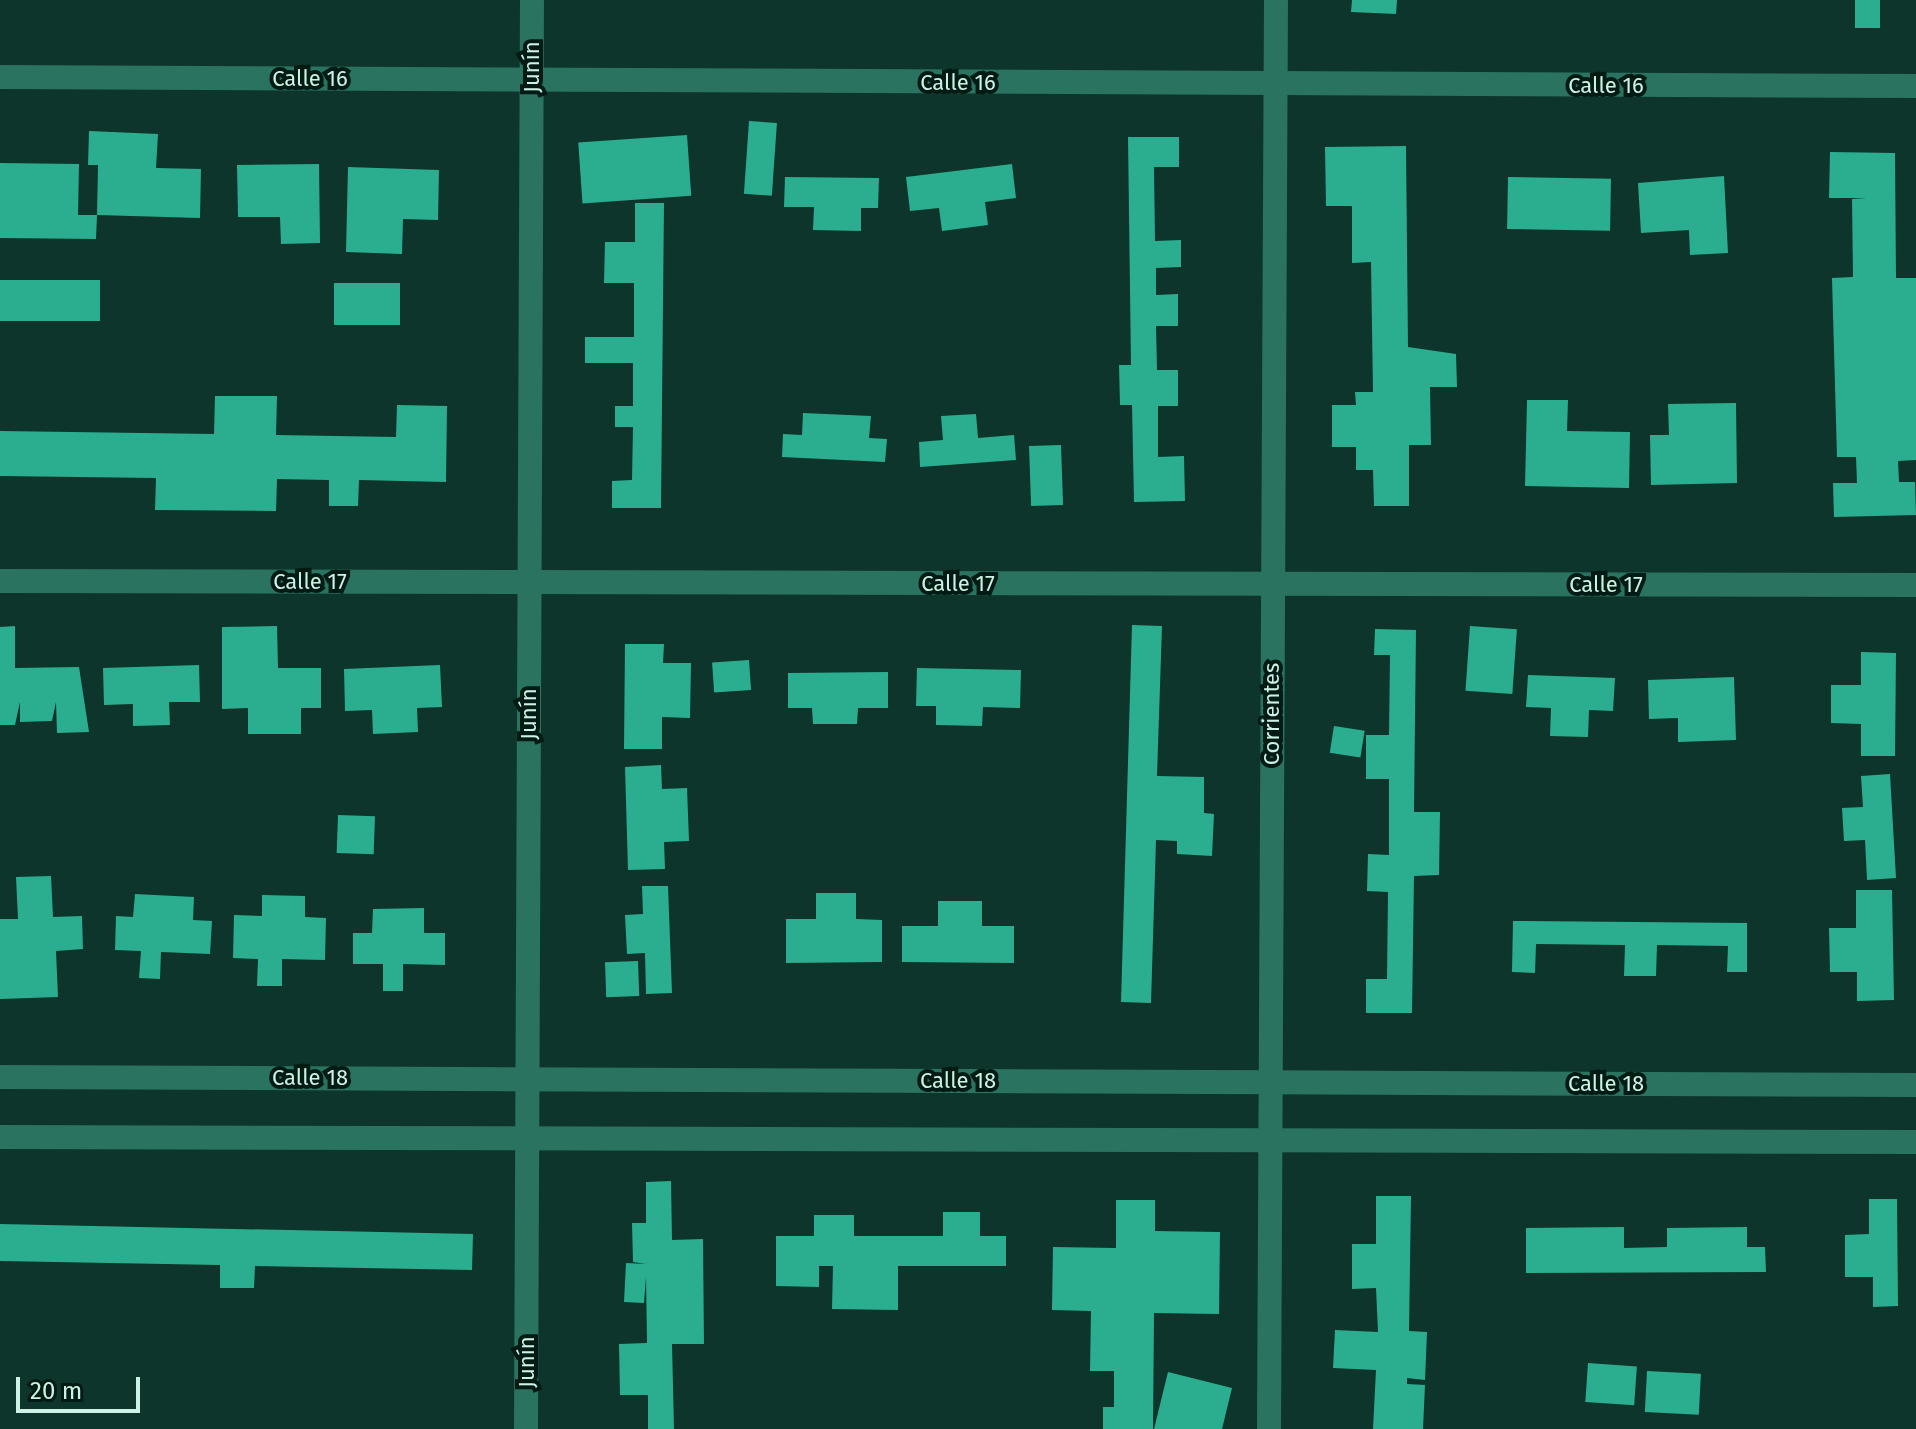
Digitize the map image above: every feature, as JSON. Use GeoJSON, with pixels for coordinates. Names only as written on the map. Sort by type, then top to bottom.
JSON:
{"type":"FeatureCollection","features":[{"type":"Feature","properties":{"kind":"street","name":"Junín"},"geometry":{"type":"LineString","coordinates":[[526,1429],[532,0]]}},
{"type":"Feature","properties":{"kind":"street","name":"Corrientes"},"geometry":{"type":"LineString","coordinates":[[1269,1429],[1276,0]]}},
{"type":"Feature","properties":{"kind":"street","name":"Calle 16"},"geometry":{"type":"LineString","coordinates":[[0,77],[1916,86]]}},
{"type":"Feature","properties":{"kind":"street","name":"Calle 17"},"geometry":{"type":"LineString","coordinates":[[0,581],[1916,585]]}},
{"type":"Feature","properties":{"kind":"street","name":"Calle 18"},"geometry":{"type":"LineString","coordinates":[[0,1077],[1916,1085]]}},
{"type":"Feature","properties":{"kind":"street"},"geometry":{"type":"LineString","coordinates":[[0,1137],[1916,1142]]}},
{"type":"Feature","properties":{"kind":"building"},"geometry":{"type":"Polygon","coordinates":[[[1352,0],[1397,0],[1396,14],[1351,12],[1352,0]]]}},
{"type":"Feature","properties":{"kind":"building"},"geometry":{"type":"Polygon","coordinates":[[[1855,0],[1880,0],[1880,28],[1855,28],[1855,0]]]}},
{"type":"Feature","properties":{"kind":"building"},"geometry":{"type":"Polygon","coordinates":[[[749,121],[777,123],[772,196],[744,194],[749,121]]]}},
{"type":"Feature","properties":{"kind":"building"},"geometry":{"type":"Polygon","coordinates":[[[89,131],[158,134],[156,168],[201,169],[200,218],[97,215],[98,165],[88,165],[89,131]]]}},
{"type":"Feature","properties":{"kind":"building"},"geometry":{"type":"Polygon","coordinates":[[[687,135],[691,196],[583,203],[578,143],[687,135]]]}},
{"type":"Feature","properties":{"kind":"building"},"geometry":{"type":"Polygon","coordinates":[[[1128,137],[1179,137],[1179,167],[1154,167],[1155,241],[1181,240],[1181,267],[1156,268],[1156,295],[1178,294],[1178,326],[1156,326],[1157,370],[1178,370],[1178,406],[1158,406],[1158,457],[1184,456],[1185,501],[1134,502],[1132,405],[1120,405],[1119,365],[1131,365],[1128,137]]]}},
{"type":"Feature","properties":{"kind":"building"},"geometry":{"type":"Polygon","coordinates":[[[1406,146],[1408,347],[1456,354],[1457,387],[1430,387],[1431,445],[1409,445],[1409,506],[1374,506],[1373,470],[1356,470],[1356,447],[1332,447],[1332,405],[1356,405],[1355,392],[1373,392],[1371,262],[1352,263],[1352,206],[1326,206],[1325,147],[1406,146]]]}},
{"type":"Feature","properties":{"kind":"building"},"geometry":{"type":"Polygon","coordinates":[[[1830,152],[1895,153],[1896,278],[1916,278],[1916,460],[1898,461],[1899,482],[1915,482],[1916,515],[1834,517],[1833,483],[1857,483],[1856,457],[1837,457],[1832,278],[1853,277],[1852,199],[1867,198],[1829,198],[1830,152]]]}},
{"type":"Feature","properties":{"kind":"building"},"geometry":{"type":"Polygon","coordinates":[[[0,163],[79,164],[78,215],[97,215],[96,239],[0,238],[0,163]]]}},
{"type":"Feature","properties":{"kind":"building"},"geometry":{"type":"Polygon","coordinates":[[[319,164],[320,243],[281,244],[280,217],[238,217],[237,165],[319,164]]]}},
{"type":"Feature","properties":{"kind":"building"},"geometry":{"type":"Polygon","coordinates":[[[1012,164],[1016,198],[985,202],[988,225],[942,231],[939,208],[910,211],[906,177],[1012,164]]]}},
{"type":"Feature","properties":{"kind":"building"},"geometry":{"type":"Polygon","coordinates":[[[348,167],[439,170],[438,220],[403,219],[402,254],[346,252],[348,167]]]}},
{"type":"Feature","properties":{"kind":"building"},"geometry":{"type":"Polygon","coordinates":[[[1724,176],[1728,253],[1690,255],[1689,230],[1641,233],[1638,183],[1724,176]]]}},
{"type":"Feature","properties":{"kind":"building"},"geometry":{"type":"Polygon","coordinates":[[[785,177],[879,178],[878,208],[861,208],[861,231],[813,230],[814,207],[784,207],[785,177]]]}},
{"type":"Feature","properties":{"kind":"building"},"geometry":{"type":"Polygon","coordinates":[[[1508,177],[1611,179],[1610,231],[1507,229],[1508,177]]]}},
{"type":"Feature","properties":{"kind":"building"},"geometry":{"type":"Polygon","coordinates":[[[635,203],[664,203],[661,508],[612,508],[612,481],[632,480],[633,427],[615,427],[615,406],[633,406],[633,363],[585,363],[585,337],[634,337],[634,283],[604,283],[605,242],[635,242],[635,203]]]}},
{"type":"Feature","properties":{"kind":"building"},"geometry":{"type":"Polygon","coordinates":[[[0,280],[100,280],[100,321],[0,321],[0,280]]]}},
{"type":"Feature","properties":{"kind":"building"},"geometry":{"type":"Polygon","coordinates":[[[334,283],[400,283],[400,325],[334,325],[334,283]]]}},
{"type":"Feature","properties":{"kind":"building"},"geometry":{"type":"Polygon","coordinates":[[[215,396],[277,396],[276,435],[396,437],[397,405],[447,406],[446,482],[359,480],[358,506],[329,506],[329,480],[277,479],[276,511],[155,510],[156,478],[0,476],[0,431],[214,434],[215,396]]]}},
{"type":"Feature","properties":{"kind":"building"},"geometry":{"type":"Polygon","coordinates":[[[1527,400],[1568,400],[1567,431],[1630,432],[1629,488],[1525,486],[1527,400]]]}},
{"type":"Feature","properties":{"kind":"building"},"geometry":{"type":"Polygon","coordinates":[[[1736,403],[1737,483],[1651,485],[1650,435],[1669,435],[1668,404],[1736,403]]]}},
{"type":"Feature","properties":{"kind":"building"},"geometry":{"type":"Polygon","coordinates":[[[803,413],[871,416],[869,438],[887,439],[885,462],[782,457],[783,434],[802,435],[803,413]]]}},
{"type":"Feature","properties":{"kind":"building"},"geometry":{"type":"Polygon","coordinates":[[[976,414],[978,438],[1014,435],[1016,460],[920,467],[919,442],[943,440],[941,416],[976,414]]]}},
{"type":"Feature","properties":{"kind":"building"},"geometry":{"type":"Polygon","coordinates":[[[1061,445],[1063,505],[1031,506],[1029,446],[1061,445]]]}},
{"type":"Feature","properties":{"kind":"building"},"geometry":{"type":"Polygon","coordinates":[[[1132,625],[1162,626],[1157,776],[1204,777],[1204,813],[1214,814],[1212,856],[1177,854],[1177,841],[1156,840],[1151,1003],[1121,1002],[1132,625]]]}},
{"type":"Feature","properties":{"kind":"building"},"geometry":{"type":"Polygon","coordinates":[[[15,626],[15,668],[79,667],[89,732],[57,733],[56,702],[52,721],[20,722],[20,702],[15,725],[0,725],[0,627],[15,626]]]}},
{"type":"Feature","properties":{"kind":"building"},"geometry":{"type":"Polygon","coordinates":[[[277,626],[278,668],[321,668],[321,708],[301,708],[301,734],[248,734],[248,708],[222,709],[222,627],[277,626]]]}},
{"type":"Feature","properties":{"kind":"building"},"geometry":{"type":"Polygon","coordinates":[[[1470,626],[1517,629],[1512,694],[1465,691],[1470,626]]]}},
{"type":"Feature","properties":{"kind":"building"},"geometry":{"type":"Polygon","coordinates":[[[1375,629],[1416,630],[1414,812],[1440,812],[1439,875],[1414,876],[1412,1013],[1366,1013],[1366,979],[1387,979],[1388,892],[1367,891],[1368,854],[1389,855],[1389,779],[1366,779],[1366,735],[1389,735],[1390,655],[1374,655],[1375,629]]]}},
{"type":"Feature","properties":{"kind":"building"},"geometry":{"type":"Polygon","coordinates":[[[625,644],[664,644],[663,663],[691,663],[690,718],[662,717],[662,749],[624,749],[625,644]]]}},
{"type":"Feature","properties":{"kind":"building"},"geometry":{"type":"Polygon","coordinates":[[[1861,652],[1896,653],[1895,756],[1861,756],[1861,724],[1831,723],[1831,685],[1861,685],[1861,652]]]}},
{"type":"Feature","properties":{"kind":"building"},"geometry":{"type":"Polygon","coordinates":[[[749,660],[751,690],[714,693],[712,663],[749,660]]]}},
{"type":"Feature","properties":{"kind":"building"},"geometry":{"type":"Polygon","coordinates":[[[199,665],[200,702],[169,702],[170,725],[133,726],[133,704],[104,705],[103,668],[199,665]]]}},
{"type":"Feature","properties":{"kind":"building"},"geometry":{"type":"Polygon","coordinates":[[[440,665],[442,707],[417,708],[418,732],[373,734],[372,710],[345,711],[344,669],[440,665]]]}},
{"type":"Feature","properties":{"kind":"building"},"geometry":{"type":"Polygon","coordinates":[[[917,668],[1021,670],[1020,708],[983,707],[982,726],[936,725],[936,706],[916,706],[917,668]]]}},
{"type":"Feature","properties":{"kind":"building"},"geometry":{"type":"Polygon","coordinates":[[[888,672],[888,708],[858,708],[857,724],[813,724],[812,708],[788,708],[788,673],[888,672]]]}},
{"type":"Feature","properties":{"kind":"building"},"geometry":{"type":"Polygon","coordinates":[[[1528,675],[1615,678],[1613,711],[1589,710],[1588,737],[1550,736],[1551,708],[1526,707],[1528,675]]]}},
{"type":"Feature","properties":{"kind":"building"},"geometry":{"type":"Polygon","coordinates":[[[1734,677],[1736,740],[1678,742],[1678,718],[1649,719],[1648,680],[1734,677]]]}},
{"type":"Feature","properties":{"kind":"building"},"geometry":{"type":"Polygon","coordinates":[[[1334,726],[1365,731],[1360,758],[1330,753],[1334,726]]]}},
{"type":"Feature","properties":{"kind":"building"},"geometry":{"type":"Polygon","coordinates":[[[661,765],[662,789],[687,788],[689,841],[664,842],[665,869],[628,870],[625,767],[661,765]]]}},
{"type":"Feature","properties":{"kind":"building"},"geometry":{"type":"Polygon","coordinates":[[[1890,774],[1896,878],[1867,880],[1865,840],[1844,841],[1842,808],[1863,807],[1861,776],[1890,774]]]}},
{"type":"Feature","properties":{"kind":"building"},"geometry":{"type":"Polygon","coordinates":[[[338,815],[375,816],[374,854],[337,853],[338,815]]]}},
{"type":"Feature","properties":{"kind":"building"},"geometry":{"type":"Polygon","coordinates":[[[51,876],[53,917],[82,916],[83,949],[56,951],[58,997],[0,999],[0,919],[18,919],[16,877],[51,876]]]}},
{"type":"Feature","properties":{"kind":"building"},"geometry":{"type":"Polygon","coordinates":[[[642,886],[668,886],[672,993],[646,994],[645,953],[627,954],[625,915],[643,914],[642,886]]]}},
{"type":"Feature","properties":{"kind":"building"},"geometry":{"type":"Polygon","coordinates":[[[1856,890],[1892,890],[1894,1000],[1857,1001],[1857,972],[1830,972],[1829,928],[1856,928],[1856,890]]]}},
{"type":"Feature","properties":{"kind":"building"},"geometry":{"type":"Polygon","coordinates":[[[816,893],[856,893],[856,919],[882,920],[882,962],[786,963],[786,919],[816,919],[816,893]]]}},
{"type":"Feature","properties":{"kind":"building"},"geometry":{"type":"Polygon","coordinates":[[[135,894],[194,897],[193,920],[212,921],[210,954],[161,952],[160,979],[139,978],[141,951],[115,950],[116,916],[133,917],[135,894]]]}},
{"type":"Feature","properties":{"kind":"building"},"geometry":{"type":"Polygon","coordinates":[[[262,895],[305,896],[305,917],[326,918],[325,960],[282,959],[282,986],[257,986],[258,959],[233,958],[234,915],[262,916],[262,895]]]}},
{"type":"Feature","properties":{"kind":"building"},"geometry":{"type":"Polygon","coordinates":[[[938,901],[982,901],[982,926],[1014,926],[1014,963],[902,962],[902,926],[938,926],[938,901]]]}},
{"type":"Feature","properties":{"kind":"building"},"geometry":{"type":"Polygon","coordinates":[[[424,908],[424,933],[445,933],[445,965],[403,964],[403,991],[383,991],[383,964],[353,964],[353,933],[372,933],[373,909],[424,908]]]}},
{"type":"Feature","properties":{"kind":"building"},"geometry":{"type":"Polygon","coordinates":[[[1513,921],[1747,923],[1747,972],[1727,972],[1728,946],[1657,945],[1656,976],[1624,976],[1625,945],[1536,944],[1535,973],[1512,972],[1513,921]]]}},
{"type":"Feature","properties":{"kind":"building"},"geometry":{"type":"Polygon","coordinates":[[[638,961],[639,996],[606,997],[605,962],[638,961]]]}},
{"type":"Feature","properties":{"kind":"building"},"geometry":{"type":"Polygon","coordinates":[[[671,1181],[672,1240],[703,1239],[704,1344],[672,1344],[674,1429],[648,1429],[648,1395],[620,1395],[619,1344],[647,1343],[646,1277],[644,1303],[624,1302],[626,1263],[646,1264],[633,1262],[632,1223],[646,1223],[646,1182],[671,1181]]]}},
{"type":"Feature","properties":{"kind":"building"},"geometry":{"type":"Polygon","coordinates":[[[1376,1196],[1411,1196],[1409,1331],[1427,1332],[1425,1380],[1407,1378],[1407,1384],[1425,1385],[1423,1429],[1373,1429],[1376,1370],[1333,1368],[1335,1330],[1378,1332],[1376,1288],[1352,1289],[1352,1244],[1376,1244],[1376,1196]]]}},
{"type":"Feature","properties":{"kind":"building"},"geometry":{"type":"Polygon","coordinates":[[[1869,1199],[1897,1199],[1898,1306],[1873,1307],[1873,1277],[1845,1277],[1845,1235],[1869,1234],[1869,1199]]]}},
{"type":"Feature","properties":{"kind":"building"},"geometry":{"type":"Polygon","coordinates":[[[1116,1200],[1155,1200],[1155,1231],[1220,1232],[1219,1314],[1154,1313],[1153,1429],[1103,1429],[1103,1407],[1114,1407],[1114,1371],[1090,1371],[1091,1311],[1052,1310],[1053,1247],[1116,1248],[1116,1200]]]}},
{"type":"Feature","properties":{"kind":"building"},"geometry":{"type":"Polygon","coordinates":[[[943,1212],[980,1212],[980,1236],[1006,1236],[1006,1266],[898,1266],[898,1310],[832,1309],[833,1266],[819,1266],[819,1287],[776,1286],[776,1236],[814,1236],[814,1215],[854,1215],[854,1236],[943,1236],[943,1212]]]}},
{"type":"Feature","properties":{"kind":"building"},"geometry":{"type":"Polygon","coordinates":[[[0,1224],[473,1234],[472,1270],[255,1266],[254,1288],[220,1288],[220,1265],[0,1261],[0,1224]]]}},
{"type":"Feature","properties":{"kind":"building"},"geometry":{"type":"Polygon","coordinates":[[[1624,1227],[1624,1248],[1667,1247],[1667,1228],[1747,1227],[1747,1247],[1765,1247],[1766,1272],[1526,1273],[1526,1228],[1624,1227]]]}},
{"type":"Feature","properties":{"kind":"building"},"geometry":{"type":"Polygon","coordinates":[[[1588,1363],[1637,1366],[1634,1405],[1585,1402],[1588,1363]]]}},
{"type":"Feature","properties":{"kind":"building"},"geometry":{"type":"Polygon","coordinates":[[[1647,1371],[1701,1374],[1699,1415],[1645,1412],[1647,1371]]]}},
{"type":"Feature","properties":{"kind":"building"},"geometry":{"type":"Polygon","coordinates":[[[1168,1372],[1232,1388],[1222,1429],[1154,1429],[1168,1372]]]}}]}
